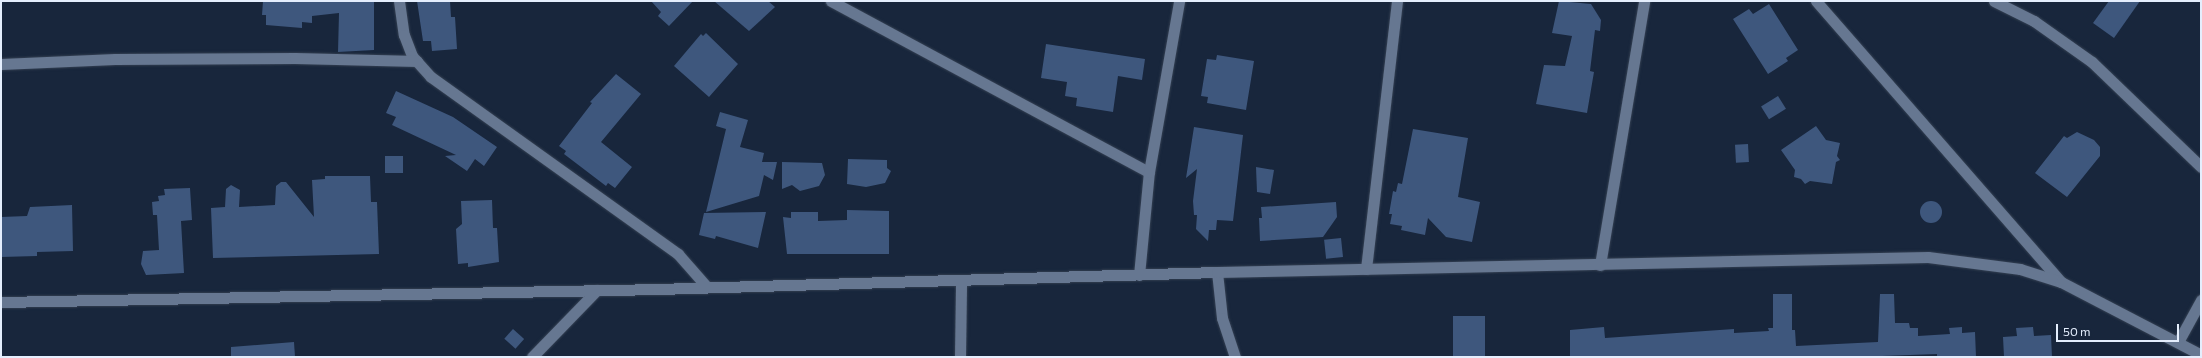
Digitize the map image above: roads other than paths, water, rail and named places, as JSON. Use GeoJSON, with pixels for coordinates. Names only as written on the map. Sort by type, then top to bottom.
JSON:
{"type":"FeatureCollection","features":[{"type":"Feature","properties":{"kind":"street"},"geometry":{"type":"LineString","coordinates":[[399,1],[404,35],[417,61],[431,77],[678,254],[706,286]]}},
{"type":"Feature","properties":{"kind":"street"},"geometry":{"type":"LineString","coordinates":[[831,1],[1149,172]]}},
{"type":"Feature","properties":{"kind":"street"},"geometry":{"type":"LineString","coordinates":[[1139,275],[1149,172],[1179,1]]}},
{"type":"Feature","properties":{"kind":"street"},"geometry":{"type":"LineString","coordinates":[[1366,269],[1397,1]]}},
{"type":"Feature","properties":{"kind":"street"},"geometry":{"type":"LineString","coordinates":[[1600,265],[1644,1]]}},
{"type":"Feature","properties":{"kind":"street"},"geometry":{"type":"LineString","coordinates":[[1816,1],[2061,282]]}},
{"type":"Feature","properties":{"kind":"street"},"geometry":{"type":"LineString","coordinates":[[1994,1],[2034,21],[2092,62],[2201,167]]}},
{"type":"Feature","properties":{"kind":"street"},"geometry":{"type":"LineString","coordinates":[[1,64],[138,59],[295,58],[417,61]]}},
{"type":"Feature","properties":{"kind":"street"},"geometry":{"type":"LineString","coordinates":[[1,302],[598,290],[706,286],[961,281],[1217,272],[1928,257],[2020,269],[2061,282],[2201,355]]}},
{"type":"Feature","properties":{"kind":"street"},"geometry":{"type":"LineString","coordinates":[[1217,272],[1222,318],[1235,357]]}},
{"type":"Feature","properties":{"kind":"street"},"geometry":{"type":"LineString","coordinates":[[960,357],[961,281]]}},
{"type":"Feature","properties":{"kind":"street"},"geometry":{"type":"LineString","coordinates":[[532,357],[598,290]]}},
{"type":"Feature","properties":{"kind":"street"},"geometry":{"type":"LineString","coordinates":[[2178,342],[2201,300]]}}]}
